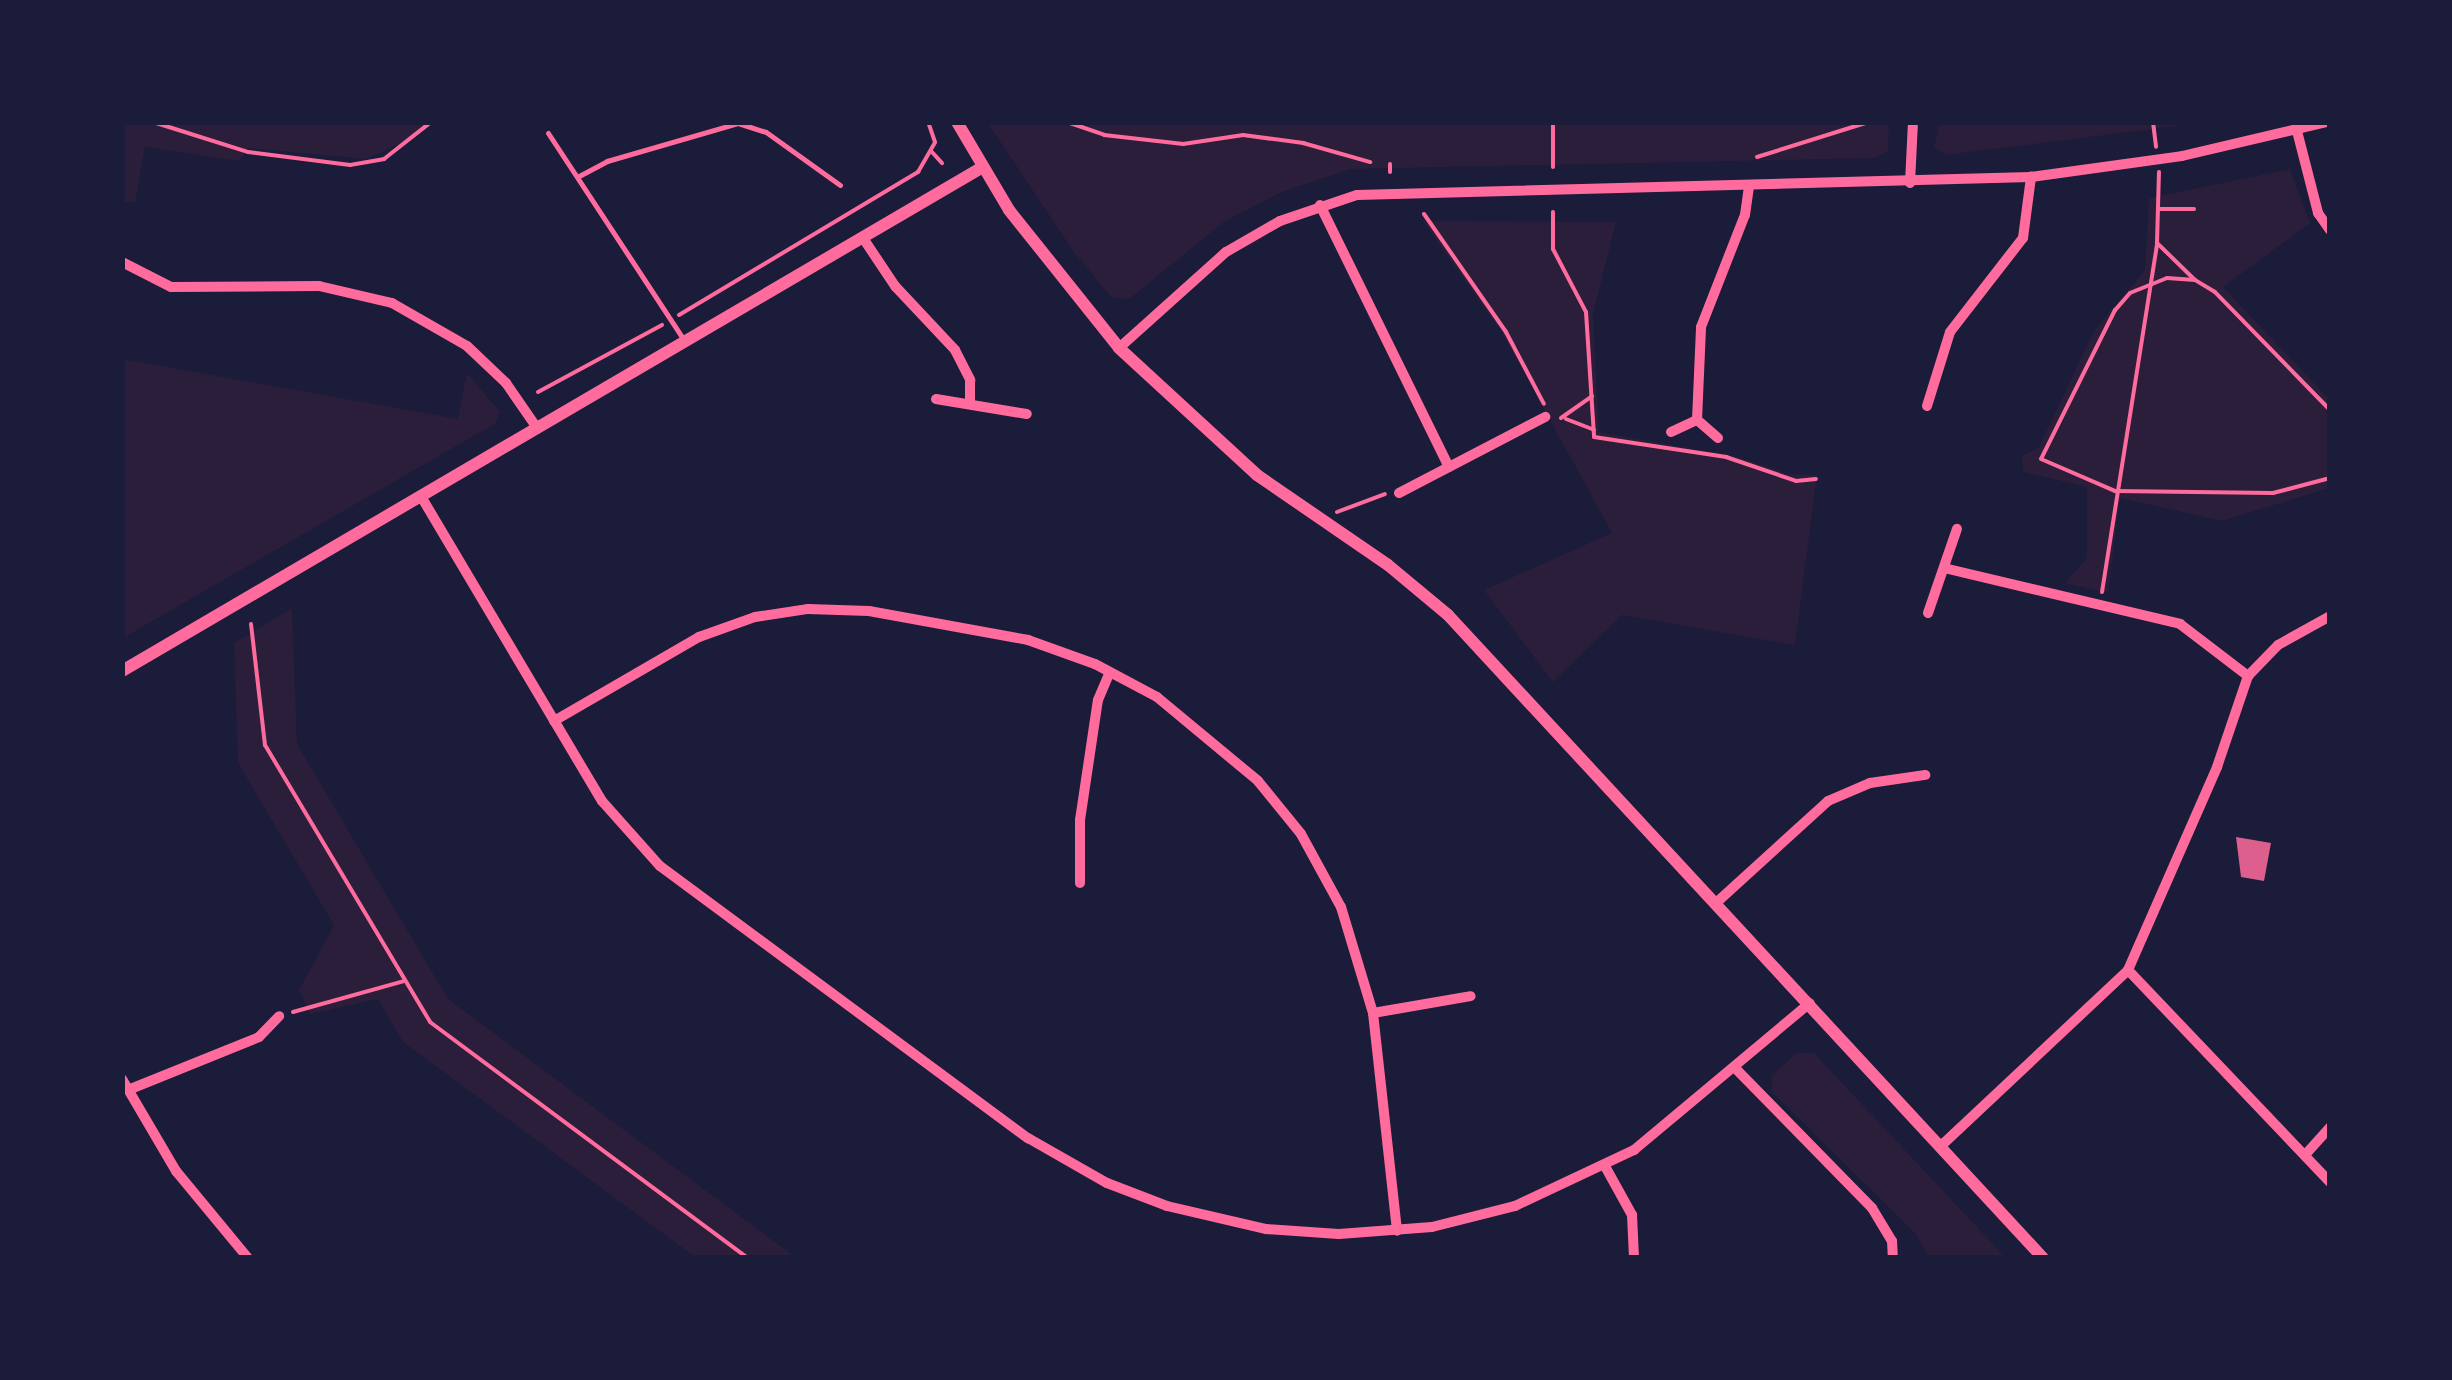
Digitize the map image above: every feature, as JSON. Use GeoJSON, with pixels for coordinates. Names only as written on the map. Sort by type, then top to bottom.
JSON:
{"type":"FeatureCollection","features":[{"type":"Feature","properties":{"kind":"street"},"geometry":{"type":"LineString","coordinates":[[957,122],[981,168],[1038,251],[1118,348],[1206,433],[1448,615],[1943,1144],[2043,1258]]}},
{"type":"Feature","properties":{"kind":"street"},"geometry":{"type":"LineString","coordinates":[[1910,183],[1913,122]]}},
{"type":"Feature","properties":{"kind":"street"},"geometry":{"type":"LineString","coordinates":[[1118,348],[1226,252],[1320,206],[1401,190],[1910,183],[2031,177],[2159,160],[2327,122]]}},
{"type":"Feature","properties":{"kind":"street"},"geometry":{"type":"LineString","coordinates":[[2297,131],[2314,202],[2330,230]]}},
{"type":"Feature","properties":{"kind":"street"},"geometry":{"type":"LineString","coordinates":[[122,671],[981,168]]}},
{"type":"Feature","properties":{"kind":"street"},"geometry":{"type":"LineString","coordinates":[[1927,406],[1950,332],[2023,238],[2031,177]]}},
{"type":"Feature","properties":{"kind":"street"},"geometry":{"type":"LineString","coordinates":[[1697,420],[1701,327],[1746,210],[1750,185]]}},
{"type":"Feature","properties":{"kind":"street"},"geometry":{"type":"LineString","coordinates":[[1320,206],[1448,467]]}},
{"type":"Feature","properties":{"kind":"street"},"geometry":{"type":"LineString","coordinates":[[863,238],[895,286],[955,350],[970,380],[970,404]]}},
{"type":"Feature","properties":{"kind":"street"},"geometry":{"type":"LineString","coordinates":[[122,262],[171,288],[309,285],[392,304],[467,346],[506,383],[537,428]]}},
{"type":"Feature","properties":{"kind":"street"},"geometry":{"type":"LineString","coordinates":[[936,399],[1027,414]]}},
{"type":"Feature","properties":{"kind":"street"},"geometry":{"type":"LineString","coordinates":[[1399,493],[1547,416]]}},
{"type":"Feature","properties":{"kind":"street"},"geometry":{"type":"LineString","coordinates":[[1671,432],[1697,420]]}},
{"type":"Feature","properties":{"kind":"street"},"geometry":{"type":"LineString","coordinates":[[1697,420],[1718,438]]}},
{"type":"Feature","properties":{"kind":"street"},"geometry":{"type":"LineString","coordinates":[[422,498],[615,818],[660,866],[1055,1155],[1134,1194],[1215,1220],[1303,1232],[1397,1231],[1515,1206],[1606,1168],[1737,1070],[1810,1003]]}},
{"type":"Feature","properties":{"kind":"street"},"geometry":{"type":"LineString","coordinates":[[1928,613],[1958,529]]}},
{"type":"Feature","properties":{"kind":"street"},"geometry":{"type":"LineString","coordinates":[[1944,568],[2101,604],[2196,631],[2248,676]]}},
{"type":"Feature","properties":{"kind":"street"},"geometry":{"type":"LineString","coordinates":[[554,721],[699,637],[755,616],[808,608],[850,608],[998,633],[1110,672],[1189,718],[1280,807],[1340,907],[1372,1013],[1397,1231]]}},
{"type":"Feature","properties":{"kind":"street"},"geometry":{"type":"LineString","coordinates":[[1943,1144],[2128,970],[2217,767],[2248,676],[2278,645],[2330,616]]}},
{"type":"Feature","properties":{"kind":"street"},"geometry":{"type":"LineString","coordinates":[[1080,883],[1080,820],[1098,700],[1110,672]]}},
{"type":"Feature","properties":{"kind":"street"},"geometry":{"type":"LineString","coordinates":[[1716,903],[1828,800],[1870,783],[1924,775]]}},
{"type":"Feature","properties":{"kind":"street"},"geometry":{"type":"LineString","coordinates":[[2128,970],[2330,1182]]}},
{"type":"Feature","properties":{"kind":"street"},"geometry":{"type":"LineString","coordinates":[[1372,1013],[1471,996]]}},
{"type":"Feature","properties":{"kind":"street"},"geometry":{"type":"LineString","coordinates":[[128,1090],[259,1037],[279,1016]]}},
{"type":"Feature","properties":{"kind":"street"},"geometry":{"type":"LineString","coordinates":[[1737,1070],[1872,1208],[1892,1241],[1893,1258]]}},
{"type":"Feature","properties":{"kind":"street"},"geometry":{"type":"LineString","coordinates":[[122,1079],[192,1193],[248,1258]]}},
{"type":"Feature","properties":{"kind":"street"},"geometry":{"type":"LineString","coordinates":[[2304,1155],[2330,1126]]}},
{"type":"Feature","properties":{"kind":"street"},"geometry":{"type":"LineString","coordinates":[[1606,1168],[1632,1215],[1634,1258]]}},
{"type":"Feature","properties":{"kind":"lane"},"geometry":{"type":"LineString","coordinates":[[579,176],[728,123],[748,124],[840,185]]}},
{"type":"Feature","properties":{"kind":"lane"},"geometry":{"type":"LineString","coordinates":[[548,134],[685,341]]}},
{"type":"Feature","properties":{"kind":"path"},"geometry":{"type":"LineString","coordinates":[[153,122],[248,152],[350,165],[384,159],[430,122]]}},
{"type":"Feature","properties":{"kind":"path"},"geometry":{"type":"LineString","coordinates":[[680,314],[871,205],[918,172],[932,152],[935,136],[928,122]]}},
{"type":"Feature","properties":{"kind":"path"},"geometry":{"type":"LineString","coordinates":[[1067,122],[1104,135],[1183,144],[1242,136],[1303,143],[1370,162]]}},
{"type":"Feature","properties":{"kind":"path"},"geometry":{"type":"LineString","coordinates":[[1553,167],[1554,122]]}},
{"type":"Feature","properties":{"kind":"path"},"geometry":{"type":"LineString","coordinates":[[1757,158],[1869,122]]}},
{"type":"Feature","properties":{"kind":"path"},"geometry":{"type":"LineString","coordinates":[[2101,604],[2146,285],[2157,243],[2159,160],[2153,122]]}},
{"type":"Feature","properties":{"kind":"path"},"geometry":{"type":"LineString","coordinates":[[932,152],[942,163]]}},
{"type":"Feature","properties":{"kind":"path"},"geometry":{"type":"LineString","coordinates":[[1390,164],[1390,172]]}},
{"type":"Feature","properties":{"kind":"path"},"geometry":{"type":"LineString","coordinates":[[2157,210],[2194,209]]}},
{"type":"Feature","properties":{"kind":"path"},"geometry":{"type":"LineString","coordinates":[[1554,212],[1554,249],[1586,312],[1594,437],[1726,457],[1796,481],[1816,479]]}},
{"type":"Feature","properties":{"kind":"path"},"geometry":{"type":"LineString","coordinates":[[1424,214],[1506,332],[1547,416],[1594,430]]}},
{"type":"Feature","properties":{"kind":"path"},"geometry":{"type":"LineString","coordinates":[[2157,243],[2196,280],[2215,292],[2330,410]]}},
{"type":"Feature","properties":{"kind":"path"},"geometry":{"type":"LineString","coordinates":[[2196,280],[2166,278],[2146,285],[2115,310],[2041,459],[2115,491],[2273,493],[2330,478]]}},
{"type":"Feature","properties":{"kind":"path"},"geometry":{"type":"LineString","coordinates":[[538,392],[664,324]]}},
{"type":"Feature","properties":{"kind":"path"},"geometry":{"type":"LineString","coordinates":[[1566,419],[1592,396]]}},
{"type":"Feature","properties":{"kind":"path"},"geometry":{"type":"LineString","coordinates":[[1319,519],[1399,493]]}},
{"type":"Feature","properties":{"kind":"path"},"geometry":{"type":"LineString","coordinates":[[251,624],[265,745],[430,1022],[748,1258]]}},
{"type":"Feature","properties":{"kind":"path"},"geometry":{"type":"LineString","coordinates":[[279,1016],[405,981]]}},
{"type":"Feature","properties":{"kind":"shaded area"},"geometry":{"type":"Polygon","coordinates":[[[122,123],[424,123],[405,142],[366,159],[248,148],[239,161],[145,147],[135,202],[123,202],[122,123]]]}},
{"type":"Feature","properties":{"kind":"shaded area"},"geometry":{"type":"Polygon","coordinates":[[[988,123],[1889,123],[1888,151],[1876,158],[1351,169],[1282,192],[1225,221],[1129,299],[1112,298],[1074,252],[988,123]]]}},
{"type":"Feature","properties":{"kind":"shaded area"},"geometry":{"type":"Polygon","coordinates":[[[1940,123],[2201,123],[1945,155],[1934,147],[1940,123]]]}},
{"type":"Feature","properties":{"kind":"shaded area"},"geometry":{"type":"Polygon","coordinates":[[[2290,169],[2310,223],[2223,287],[2329,399],[2329,488],[2222,521],[2120,498],[2108,593],[2065,583],[2087,558],[2087,487],[2023,472],[2022,456],[2039,447],[2094,331],[2145,270],[2149,198],[2290,169]]]}},
{"type":"Feature","properties":{"kind":"shaded area"},"geometry":{"type":"Polygon","coordinates":[[[1423,221],[1616,222],[1593,314],[1599,432],[1734,456],[1788,474],[1817,475],[1795,645],[1622,615],[1553,682],[1484,590],[1612,533],[1501,331],[1423,221]]]}},
{"type":"Feature","properties":{"kind":"shaded area"},"geometry":{"type":"Polygon","coordinates":[[[122,359],[458,419],[467,373],[500,412],[496,423],[123,638],[122,359]]]}},
{"type":"Feature","properties":{"kind":"shaded area"},"geometry":{"type":"Polygon","coordinates":[[[292,608],[297,744],[448,999],[795,1257],[695,1257],[403,1042],[378,999],[310,1014],[299,990],[334,925],[238,763],[234,643],[292,608]]]}},
{"type":"Feature","properties":{"kind":"shaded area"},"geometry":{"type":"Polygon","coordinates":[[[1797,1053],[1814,1053],[2005,1257],[1929,1257],[1915,1233],[1772,1092],[1772,1075],[1797,1053]]]}},
{"type":"Feature","properties":{"kind":"building"},"geometry":{"type":"Polygon","coordinates":[[[2236,837],[2271,843],[2264,881],[2241,877],[2236,837]]]}}]}
